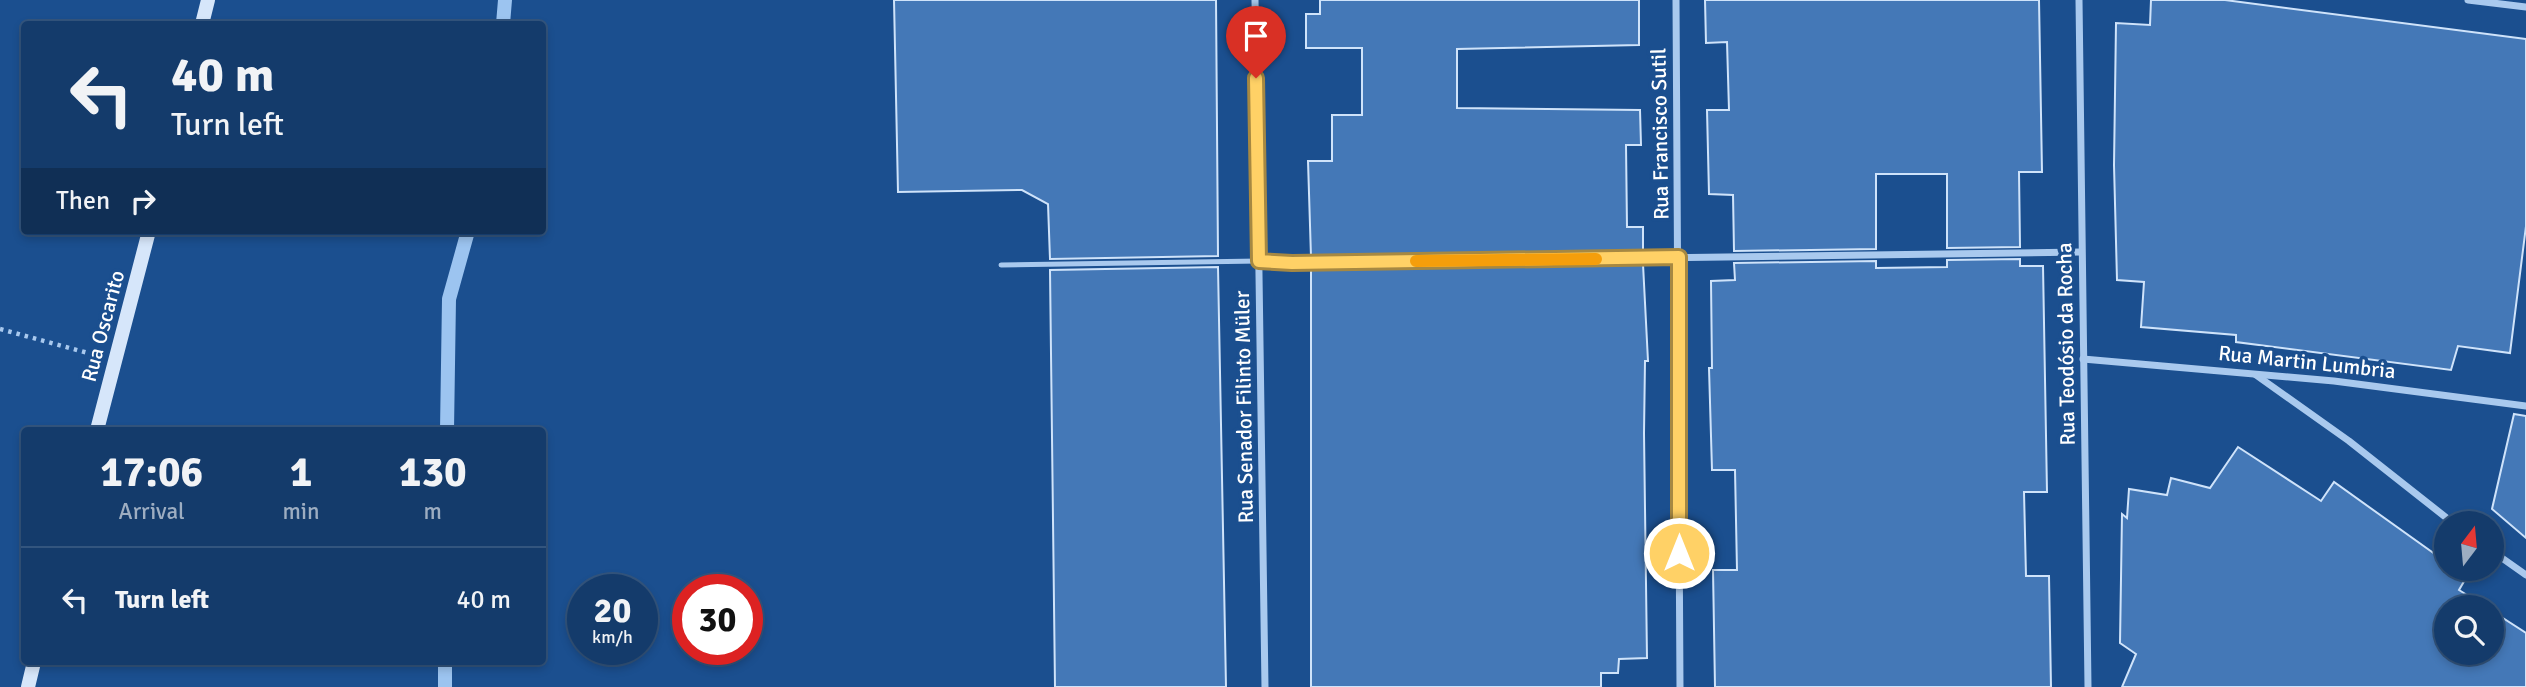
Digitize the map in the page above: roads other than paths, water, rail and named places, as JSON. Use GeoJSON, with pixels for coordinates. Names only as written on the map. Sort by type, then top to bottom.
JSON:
{"type":"FeatureCollection","features":[{"type":"Feature","properties":{"kind":"main road"},"geometry":{"type":"LineString","coordinates":[[203,21],[208,0]]}},
{"type":"Feature","properties":{"kind":"main road","name":"Rua Oscarito"},"geometry":{"type":"LineString","coordinates":[[98,427],[148,235]]}},
{"type":"Feature","properties":{"kind":"main road"},"geometry":{"type":"LineString","coordinates":[[27,687],[33,665]]}},
{"type":"Feature","properties":{"kind":"street","name":"Rua Senador Filinto Müler"},"geometry":{"type":"LineString","coordinates":[[1255,0],[1265,687]]}},
{"type":"Feature","properties":{"kind":"street","name":"Rua Francisco Sutil"},"geometry":{"type":"LineString","coordinates":[[1676,0],[1679,687]]}},
{"type":"Feature","properties":{"kind":"street","name":"Rua Teodósio da Rocha"},"geometry":{"type":"LineString","coordinates":[[2078,0],[2088,687]]}},
{"type":"Feature","properties":{"kind":"street"},"geometry":{"type":"LineString","coordinates":[[2468,0],[2526,7]]}},
{"type":"Feature","properties":{"kind":"street"},"geometry":{"type":"LineString","coordinates":[[1259,261],[1292,263],[2081,252]]}},
{"type":"Feature","properties":{"kind":"street","name":"Rua Martin Lumbria"},"geometry":{"type":"LineString","coordinates":[[2083,359],[2334,380],[2526,406]]}},
{"type":"Feature","properties":{"kind":"street"},"geometry":{"type":"LineString","coordinates":[[2255,374],[2349,441],[2438,511]]}},
{"type":"Feature","properties":{"kind":"street"},"geometry":{"type":"LineString","coordinates":[[2504,559],[2526,575]]}},
{"type":"Feature","properties":{"kind":"lane"},"geometry":{"type":"LineString","coordinates":[[1001,265],[1259,261]]}},
{"type":"Feature","properties":{"kind":"waterway"},"geometry":{"type":"LineString","coordinates":[[503,21],[505,0]]}},
{"type":"Feature","properties":{"kind":"waterway"},"geometry":{"type":"LineString","coordinates":[[447,427],[449,299],[467,235]]}},
{"type":"Feature","properties":{"kind":"waterway"},"geometry":{"type":"LineString","coordinates":[[445,665],[445,687]]}}]}
